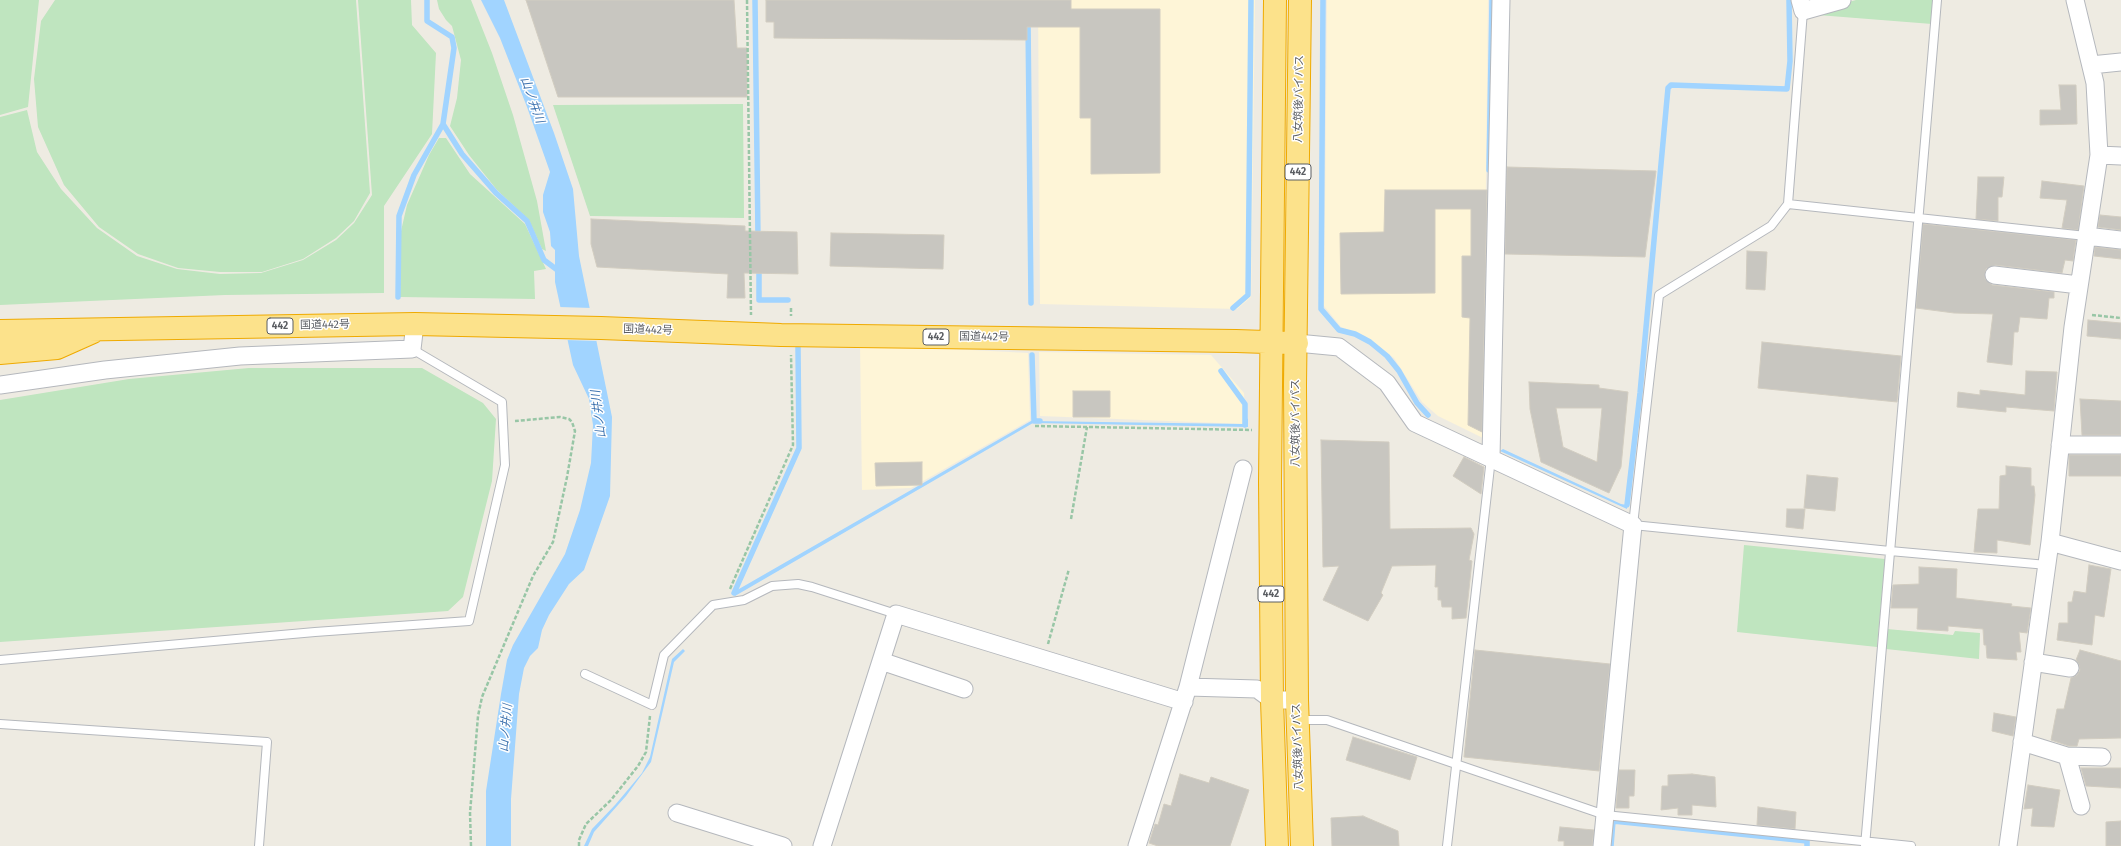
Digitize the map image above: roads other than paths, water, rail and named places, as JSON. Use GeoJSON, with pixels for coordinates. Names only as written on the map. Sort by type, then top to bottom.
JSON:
{"type":"FeatureCollection","features":[{"type":"Feature","properties":{"kind":"highway","name":"442"},"geometry":{"type":"LineString","coordinates":[[1275,0],[1271,342],[1272,700],[1277,846]]}},
{"type":"Feature","properties":{"kind":"highway","name":"八女筑後バイパス"},"geometry":{"type":"LineString","coordinates":[[1300,0],[1297,343],[1295,385],[1297,710],[1302,846]]}},
{"type":"Feature","properties":{"kind":"highway","name":"国道442号"},"geometry":{"type":"LineString","coordinates":[[0,331],[101,328],[415,324],[750,333],[1297,343]]}},
{"type":"Feature","properties":{"kind":"highway"},"geometry":{"type":"LineString","coordinates":[[0,353],[57,348],[101,328]]}},
{"type":"Feature","properties":{"kind":"street"},"geometry":{"type":"LineString","coordinates":[[1491,457],[1501,0]]}},
{"type":"Feature","properties":{"kind":"street"},"geometry":{"type":"LineString","coordinates":[[1801,6],[1842,0]]}},
{"type":"Feature","properties":{"kind":"street"},"geometry":{"type":"LineString","coordinates":[[2008,846],[2050,542],[2075,314],[2099,155],[2095,83],[2075,0]]}},
{"type":"Feature","properties":{"kind":"street"},"geometry":{"type":"LineString","coordinates":[[2091,65],[2121,62]]}},
{"type":"Feature","properties":{"kind":"street"},"geometry":{"type":"LineString","coordinates":[[2099,155],[2121,156]]}},
{"type":"Feature","properties":{"kind":"street"},"geometry":{"type":"LineString","coordinates":[[2086,236],[2121,240]]}},
{"type":"Feature","properties":{"kind":"street"},"geometry":{"type":"LineString","coordinates":[[1994,276],[2079,285]]}},
{"type":"Feature","properties":{"kind":"street"},"geometry":{"type":"LineString","coordinates":[[0,385],[105,370],[240,356],[412,349],[415,324]]}},
{"type":"Feature","properties":{"kind":"street"},"geometry":{"type":"LineString","coordinates":[[1297,343],[1339,347],[1387,383],[1415,423],[1491,457],[1633,525],[1602,846]]}},
{"type":"Feature","properties":{"kind":"street"},"geometry":{"type":"LineString","coordinates":[[2060,445],[2121,445]]}},
{"type":"Feature","properties":{"kind":"street"},"geometry":{"type":"LineString","coordinates":[[1137,846],[1186,694],[1243,469]]}},
{"type":"Feature","properties":{"kind":"street"},"geometry":{"type":"LineString","coordinates":[[2050,542],[2121,561]]}},
{"type":"Feature","properties":{"kind":"street"},"geometry":{"type":"LineString","coordinates":[[826,845],[896,614],[1044,659],[1186,694],[1257,689],[1272,700],[1297,710]]}},
{"type":"Feature","properties":{"kind":"street"},"geometry":{"type":"LineString","coordinates":[[881,661],[964,689]]}},
{"type":"Feature","properties":{"kind":"street"},"geometry":{"type":"LineString","coordinates":[[2033,662],[2070,668]]}},
{"type":"Feature","properties":{"kind":"street"},"geometry":{"type":"LineString","coordinates":[[2022,742],[2067,756],[2102,757]]}},
{"type":"Feature","properties":{"kind":"street"},"geometry":{"type":"LineString","coordinates":[[2067,756],[2081,806]]}},
{"type":"Feature","properties":{"kind":"street"},"geometry":{"type":"LineString","coordinates":[[677,813],[783,846]]}},
{"type":"Feature","properties":{"kind":"lane"},"geometry":{"type":"LineString","coordinates":[[1865,843],[1937,0]]}},
{"type":"Feature","properties":{"kind":"lane"},"geometry":{"type":"LineString","coordinates":[[1801,6],[1788,204],[1771,226],[1659,295],[1633,525],[2047,565]]}},
{"type":"Feature","properties":{"kind":"lane"},"geometry":{"type":"LineString","coordinates":[[1788,204],[2086,236]]}},
{"type":"Feature","properties":{"kind":"lane"},"geometry":{"type":"LineString","coordinates":[[0,660],[315,632],[469,621],[505,465],[502,402],[412,349]]}},
{"type":"Feature","properties":{"kind":"lane"},"geometry":{"type":"LineString","coordinates":[[1448,846],[1491,457]]}},
{"type":"Feature","properties":{"kind":"lane"},"geometry":{"type":"LineString","coordinates":[[585,674],[652,705],[664,655],[714,605],[744,600],[772,586],[798,584],[896,614]]}},
{"type":"Feature","properties":{"kind":"lane"},"geometry":{"type":"LineString","coordinates":[[1297,710],[1605,815],[1865,843],[1911,846]]}},
{"type":"Feature","properties":{"kind":"lane"},"geometry":{"type":"LineString","coordinates":[[0,724],[267,742],[259,846]]}},
{"type":"Feature","properties":{"kind":"water","name":"山ノ井川"},"geometry":{"type":"Polygon","coordinates":[[[481,0],[504,0],[554,133],[573,189],[579,256],[612,417],[610,496],[584,570],[569,584],[549,615],[542,630],[538,648],[530,656],[524,668],[519,694],[511,799],[511,846],[486,846],[486,791],[507,660],[513,645],[565,554],[580,510],[591,463],[593,425],[589,399],[573,365],[555,282],[555,250],[551,246],[550,232],[543,212],[543,195],[550,172],[500,38],[481,0]]]}},
{"type":"Feature","properties":{"kind":"water"},"geometry":{"type":"Polygon","coordinates":[[[1245,418],[1248,419],[1248,427],[1033,423],[735,596],[732,593],[1031,421],[1243,424],[1245,418]]]}},
{"type":"Feature","properties":{"kind":"water"},"geometry":{"type":"Polygon","coordinates":[[[1503,449],[1621,504],[1627,505],[1627,509],[1500,451],[1503,449]]]}},
{"type":"Feature","properties":{"kind":"water"},"geometry":{"type":"Polygon","coordinates":[[[683,649],[685,651],[674,662],[651,762],[626,796],[594,832],[588,846],[584,846],[592,829],[642,773],[650,757],[672,659],[683,649]]]}},
{"type":"Feature","properties":{"kind":"waterway"},"geometry":{"type":"LineString","coordinates":[[398,297],[399,216],[414,175],[443,124],[454,48],[452,37],[427,21],[427,0]]}},
{"type":"Feature","properties":{"kind":"waterway"},"geometry":{"type":"LineString","coordinates":[[755,0],[758,237]]}},
{"type":"Feature","properties":{"kind":"waterway"},"geometry":{"type":"LineString","coordinates":[[1233,308],[1248,295],[1251,0]]}},
{"type":"Feature","properties":{"kind":"waterway"},"geometry":{"type":"LineString","coordinates":[[1323,0],[1321,309],[1339,330],[1355,334],[1370,342],[1387,356],[1399,371],[1417,403],[1428,415]]}},
{"type":"Feature","properties":{"kind":"waterway"},"geometry":{"type":"LineString","coordinates":[[1489,170],[1492,0]]}},
{"type":"Feature","properties":{"kind":"waterway"},"geometry":{"type":"LineString","coordinates":[[1627,505],[1640,393],[1668,88],[1671,85],[1787,89],[1790,61],[1789,0]]}},
{"type":"Feature","properties":{"kind":"waterway"},"geometry":{"type":"LineString","coordinates":[[1028,20],[1031,303]]}},
{"type":"Feature","properties":{"kind":"waterway"},"geometry":{"type":"LineString","coordinates":[[443,124],[462,154],[496,193],[527,221],[544,260],[560,272]]}},
{"type":"Feature","properties":{"kind":"waterway"},"geometry":{"type":"LineString","coordinates":[[759,266],[759,300],[788,300]]}},
{"type":"Feature","properties":{"kind":"waterway"},"geometry":{"type":"LineString","coordinates":[[734,593],[799,448],[798,347]]}},
{"type":"Feature","properties":{"kind":"waterway"},"geometry":{"type":"LineString","coordinates":[[1032,355],[1034,421],[1040,421]]}},
{"type":"Feature","properties":{"kind":"waterway"},"geometry":{"type":"LineString","coordinates":[[1221,371],[1245,404],[1245,425]]}},
{"type":"Feature","properties":{"kind":"waterway"},"geometry":{"type":"LineString","coordinates":[[1611,846],[1613,821],[1807,841],[1807,846]]}}]}
